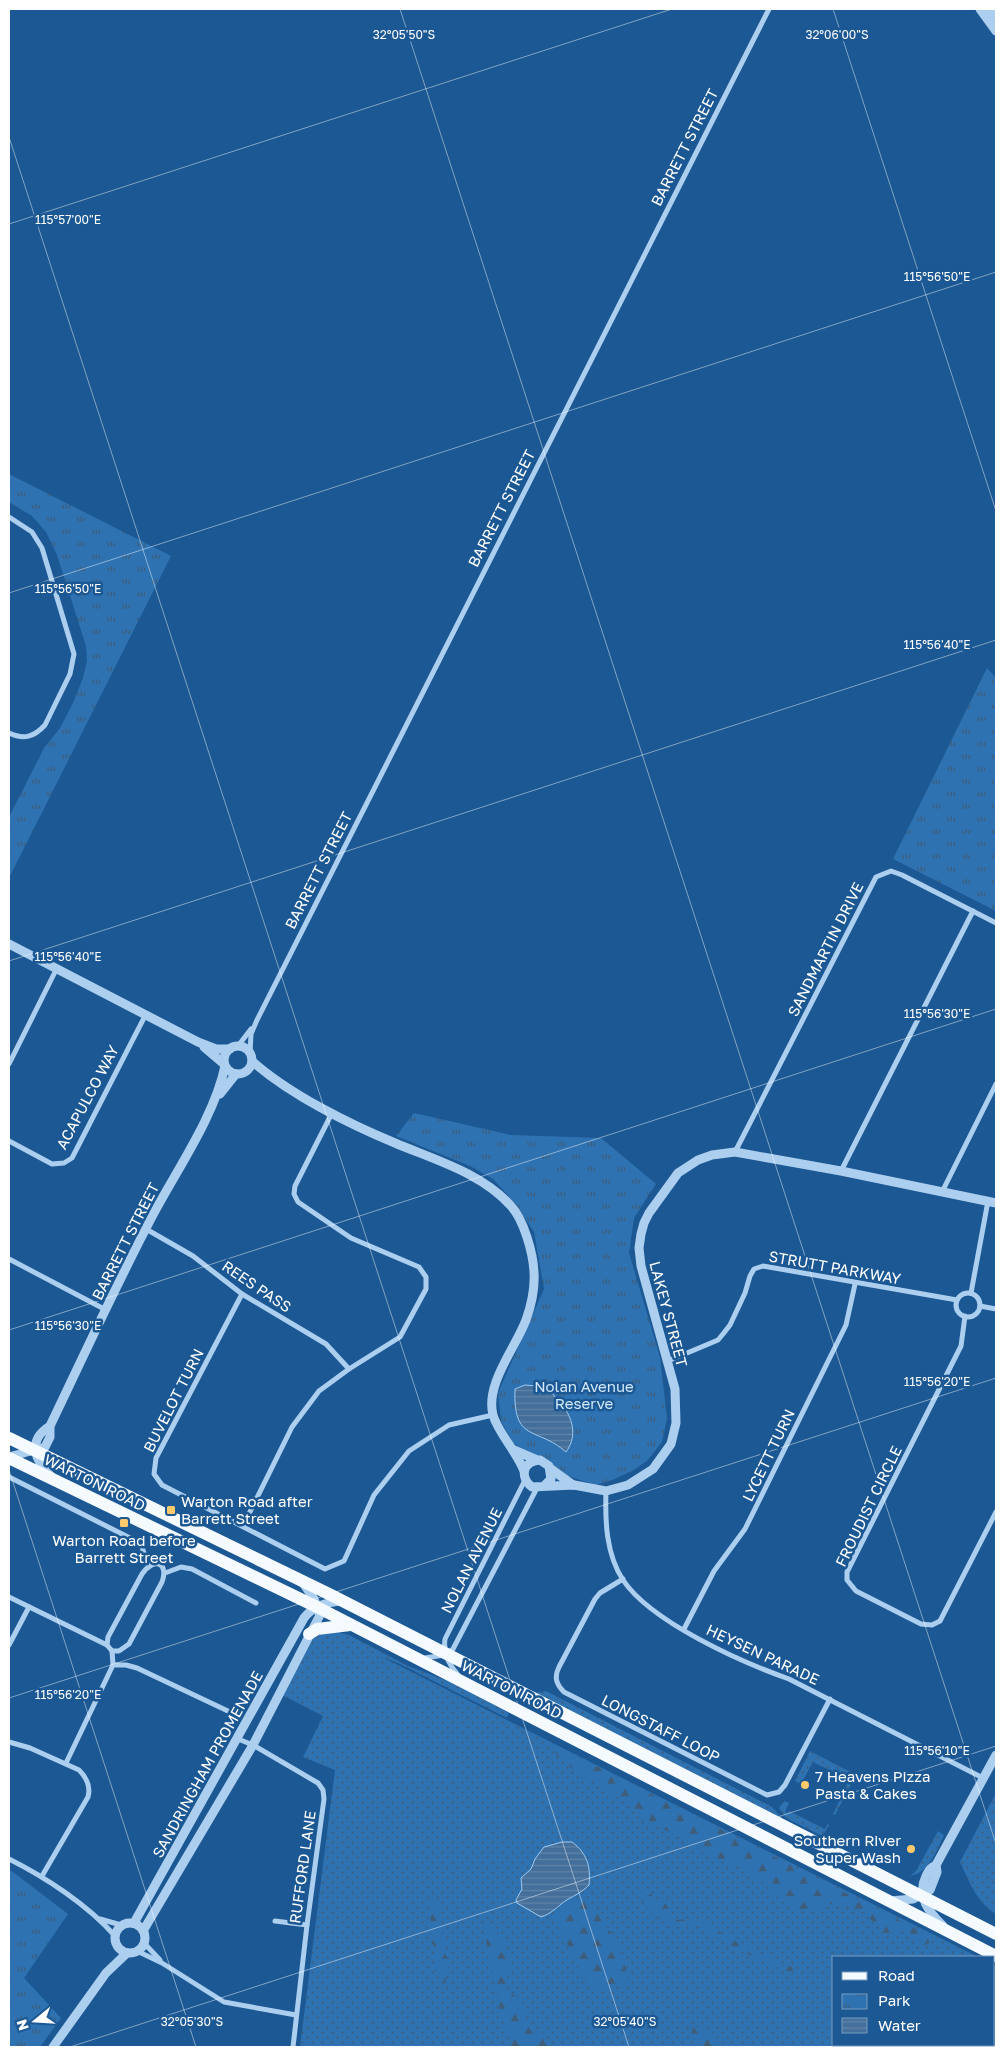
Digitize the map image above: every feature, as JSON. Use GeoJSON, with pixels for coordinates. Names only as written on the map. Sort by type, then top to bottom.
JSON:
{"type":"FeatureCollection","features":[{"type":"Feature","properties":{"kind":"main road","name":"WARTON ROAD"},"geometry":{"type":"LineString","coordinates":[[9,1438],[446,1653],[996,1934]]}},
{"type":"Feature","properties":{"kind":"main road","name":"WARTON ROAD"},"geometry":{"type":"LineString","coordinates":[[9,1457],[412,1656],[996,1956]]}},
{"type":"Feature","properties":{"kind":"main road"},"geometry":{"type":"LineString","coordinates":[[309,1634],[317,1629],[350,1625]]}},
{"type":"Feature","properties":{"kind":"street","name":"BARRETT STREET"},"geometry":{"type":"LineString","coordinates":[[251,1058],[251,1034],[257,1020],[769,9]]}},
{"type":"Feature","properties":{"kind":"street"},"geometry":{"type":"LineString","coordinates":[[980,9],[996,31]]}},
{"type":"Feature","properties":{"kind":"street"},"geometry":{"type":"LineString","coordinates":[[990,9],[996,18]]}},
{"type":"Feature","properties":{"kind":"street"},"geometry":{"type":"LineString","coordinates":[[9,517],[32,532],[39,544],[74,654],[70,674],[45,725],[31,736],[22,737],[9,733]]}},
{"type":"Feature","properties":{"kind":"street","name":"SANDMARTIN DRIVE"},"geometry":{"type":"LineString","coordinates":[[735,1152],[876,877],[891,871],[996,923]]}},
{"type":"Feature","properties":{"kind":"street"},"geometry":{"type":"LineString","coordinates":[[841,1171],[973,911]]}},
{"type":"Feature","properties":{"kind":"street"},"geometry":{"type":"LineString","coordinates":[[9,944],[198,1042],[216,1049],[245,1048],[251,1058],[268,1076],[332,1113],[380,1137],[471,1175],[512,1206],[526,1233],[534,1256],[535,1284],[526,1320],[494,1388],[493,1415],[514,1450],[530,1485],[541,1487],[550,1479],[551,1469]]}},
{"type":"Feature","properties":{"kind":"street"},"geometry":{"type":"LineString","coordinates":[[9,1064],[57,968]]}},
{"type":"Feature","properties":{"kind":"street","name":"ACAPULCO WAY"},"geometry":{"type":"LineString","coordinates":[[9,1141],[52,1164],[64,1163],[72,1158],[146,1014]]}},
{"type":"Feature","properties":{"kind":"street","name":"BARRETT STREET"},"geometry":{"type":"LineString","coordinates":[[234,1048],[257,1020]]}},
{"type":"Feature","properties":{"kind":"street"},"geometry":{"type":"LineString","coordinates":[[198,1042],[232,1073],[268,1076]]}},
{"type":"Feature","properties":{"kind":"street"},"geometry":{"type":"LineString","coordinates":[[225,1065],[225,1055],[234,1048]]}},
{"type":"Feature","properties":{"kind":"street"},"geometry":{"type":"LineString","coordinates":[[240,1073],[249,1068],[251,1058]]}},
{"type":"Feature","properties":{"kind":"street","name":"BARRETT STREET"},"geometry":{"type":"LineString","coordinates":[[217,1098],[225,1065]]}},
{"type":"Feature","properties":{"kind":"street","name":"BARRETT STREET"},"geometry":{"type":"LineString","coordinates":[[35,1450],[45,1447],[50,1437],[50,1426],[106,1310],[146,1229],[217,1098],[240,1073]]}},
{"type":"Feature","properties":{"kind":"street"},"geometry":{"type":"LineString","coordinates":[[942,1192],[996,1084]]}},
{"type":"Feature","properties":{"kind":"street"},"geometry":{"type":"LineString","coordinates":[[243,1526],[292,1427],[319,1391],[400,1337],[426,1289],[427,1284],[424,1271],[419,1267],[351,1238],[298,1202],[294,1194],[295,1186],[332,1113]]}},
{"type":"Feature","properties":{"kind":"street","name":"LAKEY STREET"},"geometry":{"type":"LineString","coordinates":[[541,1487],[574,1485],[606,1491],[628,1485],[653,1469],[671,1444],[676,1423],[675,1398],[668,1361],[641,1266],[639,1248],[644,1223],[678,1173],[686,1166],[712,1155],[735,1152],[841,1171],[992,1202]]}},
{"type":"Feature","properties":{"kind":"street"},"geometry":{"type":"LineString","coordinates":[[970,1293],[992,1202]]}},
{"type":"Feature","properties":{"kind":"street","name":"REES PASS"},"geometry":{"type":"LineString","coordinates":[[146,1229],[193,1256],[242,1294],[326,1344],[349,1370]]}},
{"type":"Feature","properties":{"kind":"street"},"geometry":{"type":"LineString","coordinates":[[9,1259],[106,1310]]}},
{"type":"Feature","properties":{"kind":"street","name":"STRUTT PARKWAY"},"geometry":{"type":"LineString","coordinates":[[668,1361],[718,1340],[730,1325],[754,1268],[773,1267],[855,1284],[957,1300]]}},
{"type":"Feature","properties":{"kind":"street","name":"LYCETT TURN"},"geometry":{"type":"LineString","coordinates":[[684,1629],[714,1571],[745,1529],[846,1326],[855,1284]]}},
{"type":"Feature","properties":{"kind":"street"},"geometry":{"type":"LineString","coordinates":[[970,1293],[976,1296],[980,1306],[976,1313],[965,1316],[958,1312],[957,1300],[961,1295],[970,1293]]}},
{"type":"Feature","properties":{"kind":"street","name":"BUVELOT TURN"},"geometry":{"type":"LineString","coordinates":[[242,1294],[156,1458],[154,1474],[162,1485],[325,1569],[344,1561],[374,1495],[409,1451],[449,1425],[493,1415]]}},
{"type":"Feature","properties":{"kind":"street"},"geometry":{"type":"LineString","coordinates":[[980,1306],[996,1309]]}},
{"type":"Feature","properties":{"kind":"street","name":"FROUDIST CIRCLE"},"geometry":{"type":"LineString","coordinates":[[965,1316],[961,1346],[858,1550],[848,1572],[847,1580],[856,1592],[921,1624],[932,1625],[940,1621],[996,1512]]}},
{"type":"Feature","properties":{"kind":"street"},"geometry":{"type":"LineString","coordinates":[[9,1457],[35,1450],[45,1469],[58,1482]]}},
{"type":"Feature","properties":{"kind":"street","name":"LAKEY STREET"},"geometry":{"type":"LineString","coordinates":[[514,1450],[546,1463],[551,1469],[574,1485]]}},
{"type":"Feature","properties":{"kind":"street"},"geometry":{"type":"LineString","coordinates":[[525,1476],[529,1462],[537,1460]]}},
{"type":"Feature","properties":{"kind":"street","name":"NOLAN AVENUE"},"geometry":{"type":"LineString","coordinates":[[525,1476],[447,1634],[444,1643],[446,1653],[454,1649],[541,1487]]}},
{"type":"Feature","properties":{"kind":"street"},"geometry":{"type":"LineString","coordinates":[[9,1477],[136,1541],[142,1546],[148,1565]]}},
{"type":"Feature","properties":{"kind":"street","name":"HEYSEN PARADE"},"geometry":{"type":"LineString","coordinates":[[606,1491],[607,1531],[611,1553],[623,1579],[640,1600],[666,1619],[755,1667],[788,1679],[830,1699],[984,1779]]}},
{"type":"Feature","properties":{"kind":"street"},"geometry":{"type":"LineString","coordinates":[[9,1597],[107,1646],[112,1651],[119,1652],[129,1644],[164,1573],[162,1566],[153,1563],[148,1565],[108,1637],[107,1646]]}},
{"type":"Feature","properties":{"kind":"street"},"geometry":{"type":"LineString","coordinates":[[164,1573],[182,1567],[192,1569],[256,1603]]}},
{"type":"Feature","properties":{"kind":"street","name":"LONGSTAFF LOOP"},"geometry":{"type":"LineString","coordinates":[[623,1579],[600,1593],[594,1599],[559,1667],[556,1678],[559,1687],[564,1692],[767,1795],[779,1792],[784,1785],[830,1699]]}},
{"type":"Feature","properties":{"kind":"street"},"geometry":{"type":"LineString","coordinates":[[302,1581],[314,1599],[317,1608],[328,1602],[342,1601]]}},
{"type":"Feature","properties":{"kind":"street"},"geometry":{"type":"LineString","coordinates":[[9,1646],[29,1607]]}},
{"type":"Feature","properties":{"kind":"street","name":"SANDRINGHAM PROMENADE"},"geometry":{"type":"LineString","coordinates":[[134,1923],[304,1618],[309,1612],[317,1608],[320,1615],[253,1745],[143,1930]]}},
{"type":"Feature","properties":{"kind":"street"},"geometry":{"type":"LineString","coordinates":[[66,1763],[113,1664],[112,1651]]}},
{"type":"Feature","properties":{"kind":"street"},"geometry":{"type":"LineString","coordinates":[[412,1656],[429,1658],[446,1653],[450,1666],[471,1687]]}},
{"type":"Feature","properties":{"kind":"street"},"geometry":{"type":"LineString","coordinates":[[113,1664],[137,1668],[230,1712]]}},
{"type":"Feature","properties":{"kind":"street","name":"RUFFORD LANE"},"geometry":{"type":"LineString","coordinates":[[238,1739],[253,1745],[318,1783],[323,1790],[324,1799],[306,1926],[293,2047]]}},
{"type":"Feature","properties":{"kind":"street"},"geometry":{"type":"LineString","coordinates":[[9,1742],[30,1748],[66,1763],[84,1776],[90,1790],[88,1797],[42,1876]]}},
{"type":"Feature","properties":{"kind":"street"},"geometry":{"type":"LineString","coordinates":[[890,1901],[922,1896],[930,1890],[936,1872],[936,1865],[996,1755]]}},
{"type":"Feature","properties":{"kind":"street"},"geometry":{"type":"LineString","coordinates":[[9,1859],[42,1876],[97,1918],[115,1936],[117,1946],[106,1973]]}},
{"type":"Feature","properties":{"kind":"street"},"geometry":{"type":"LineString","coordinates":[[922,1896],[928,1910],[950,1932]]}},
{"type":"Feature","properties":{"kind":"street"},"geometry":{"type":"LineString","coordinates":[[97,1918],[121,1925],[134,1923],[143,1930],[144,1943],[162,1963]]}},
{"type":"Feature","properties":{"kind":"street"},"geometry":{"type":"LineString","coordinates":[[275,1922],[306,1926]]}},
{"type":"Feature","properties":{"kind":"street"},"geometry":{"type":"LineString","coordinates":[[115,1936],[121,1925]]}},
{"type":"Feature","properties":{"kind":"street"},"geometry":{"type":"LineString","coordinates":[[137,1951],[144,1943]]}},
{"type":"Feature","properties":{"kind":"street"},"geometry":{"type":"LineString","coordinates":[[117,1946],[127,1953]]}},
{"type":"Feature","properties":{"kind":"street"},"geometry":{"type":"LineString","coordinates":[[53,2047],[106,1973],[127,1953],[137,1951],[162,1963],[224,2002],[296,2015]]}},
{"type":"Feature","properties":{"kind":"green space"},"geometry":{"type":"Polygon","coordinates":[[[9,474],[171,556],[9,878],[9,817],[44,748],[60,728],[73,703],[83,678],[87,661],[86,646],[57,555],[46,532],[32,516],[9,502],[9,474]]]}},
{"type":"Feature","properties":{"kind":"green space"},"geometry":{"type":"Polygon","coordinates":[[[987,668],[996,678],[996,911],[893,859],[987,668]]]}},
{"type":"Feature","properties":{"kind":"green space","name":"Nolan Avenue Reserve"},"geometry":{"type":"Polygon","coordinates":[[[414,1113],[511,1135],[601,1138],[656,1184],[634,1218],[629,1253],[660,1357],[667,1418],[662,1442],[647,1461],[632,1471],[610,1481],[595,1485],[562,1474],[513,1443],[501,1421],[498,1393],[544,1289],[534,1232],[514,1202],[493,1179],[470,1166],[396,1136],[414,1113]]]}},
{"type":"Feature","properties":{"kind":"green space"},"geometry":{"type":"Polygon","coordinates":[[[334,1631],[349,1635],[408,1666],[448,1681],[509,1713],[507,1718],[398,1663],[382,1657],[976,1956],[832,1956],[832,2046],[995,2046],[995,1966],[996,2047],[300,2047],[335,1770],[303,1757],[323,1716],[282,1695],[317,1634],[334,1631]]]}},
{"type":"Feature","properties":{"kind":"green space"},"geometry":{"type":"Polygon","coordinates":[[[546,1691],[772,1807],[784,1820],[535,1693],[546,1691]]]}},
{"type":"Feature","properties":{"kind":"green space"},"geometry":{"type":"Polygon","coordinates":[[[549,1742],[936,1939],[925,1945],[914,1942],[904,1932],[885,1933],[863,1912],[839,1902],[828,1905],[817,1913],[790,1907],[772,1893],[761,1880],[736,1864],[709,1857],[682,1837],[658,1827],[597,1782],[580,1776],[550,1748],[549,1742]]]}},
{"type":"Feature","properties":{"kind":"green space"},"geometry":{"type":"Polygon","coordinates":[[[810,1751],[856,1775],[835,1815],[833,1814],[849,1780],[813,1762],[801,1784],[795,1781],[810,1751]]]}},
{"type":"Feature","properties":{"kind":"green space"},"geometry":{"type":"Polygon","coordinates":[[[996,1793],[996,1914],[979,1898],[960,1862],[996,1793]]]}},
{"type":"Feature","properties":{"kind":"green space"},"geometry":{"type":"Polygon","coordinates":[[[784,1801],[789,1803],[785,1812],[788,1813],[789,1811],[825,1829],[828,1823],[829,1826],[822,1836],[786,1818],[779,1808],[784,1801]]]}},
{"type":"Feature","properties":{"kind":"green space"},"geometry":{"type":"Polygon","coordinates":[[[938,1831],[944,1835],[931,1860],[922,1871],[910,1876],[916,1871],[938,1831]]]}},
{"type":"Feature","properties":{"kind":"green space"},"geometry":{"type":"Polygon","coordinates":[[[9,1869],[68,1914],[24,1978],[61,2018],[40,2047],[9,2047],[9,1869]]]}},
{"type":"Feature","properties":{"kind":"green space"},"geometry":{"type":"Polygon","coordinates":[[[644,1890],[667,1905],[669,1916],[675,1920],[696,1918],[738,1943],[794,1968],[791,1972],[785,1971],[734,1948],[698,1925],[683,1924],[670,1926],[649,1910],[639,1895],[644,1890]]]}},
{"type":"Feature","properties":{"kind":"green space"},"geometry":{"type":"Polygon","coordinates":[[[585,1897],[607,1926],[618,1946],[626,1968],[628,1980],[614,1988],[602,1989],[593,1986],[585,1979],[562,1932],[554,1921],[563,1908],[585,1897]]]}},
{"type":"Feature","properties":{"kind":"green space"},"geometry":{"type":"Polygon","coordinates":[[[439,1899],[448,1973],[444,1985],[436,1973],[429,1905],[431,1900],[439,1899]]]}},
{"type":"Feature","properties":{"kind":"green space"},"geometry":{"type":"Polygon","coordinates":[[[489,1924],[499,1933],[507,1953],[509,1966],[506,1985],[508,1992],[522,2000],[525,2010],[523,2019],[531,2031],[543,2033],[552,2047],[511,2047],[500,2010],[483,1926],[489,1924]]]}},
{"type":"Feature","properties":{"kind":"green space"},"geometry":{"type":"Polygon","coordinates":[[[693,2027],[710,2030],[725,2047],[696,2047],[691,2037],[693,2027]]]}},
{"type":"Feature","properties":{"kind":"water"},"geometry":{"type":"Polygon","coordinates":[[[525,1385],[548,1387],[557,1400],[555,1405],[558,1409],[566,1410],[571,1420],[573,1436],[566,1452],[522,1426],[515,1406],[515,1389],[525,1385]]]}},
{"type":"Feature","properties":{"kind":"water"},"geometry":{"type":"Polygon","coordinates":[[[562,1842],[572,1842],[581,1851],[587,1861],[589,1885],[541,1917],[517,1903],[516,1900],[522,1889],[521,1878],[531,1869],[535,1859],[544,1847],[562,1842]]]}},
{"type":"Feature","properties":{"kind":"place","name":"Warton Road after Barrett Street"},"geometry":{"type":"Point","coordinates":[171,1510]}},
{"type":"Feature","properties":{"kind":"place","name":"Warton Road before Barrett Street"},"geometry":{"type":"Point","coordinates":[124,1523]}},
{"type":"Feature","properties":{"kind":"place","name":"7 Heavens Pizza Pasta & Cakes"},"geometry":{"type":"Point","coordinates":[805,1785]}},
{"type":"Feature","properties":{"kind":"place","name":"Southern River Super Wash"},"geometry":{"type":"Point","coordinates":[911,1849]}}]}
